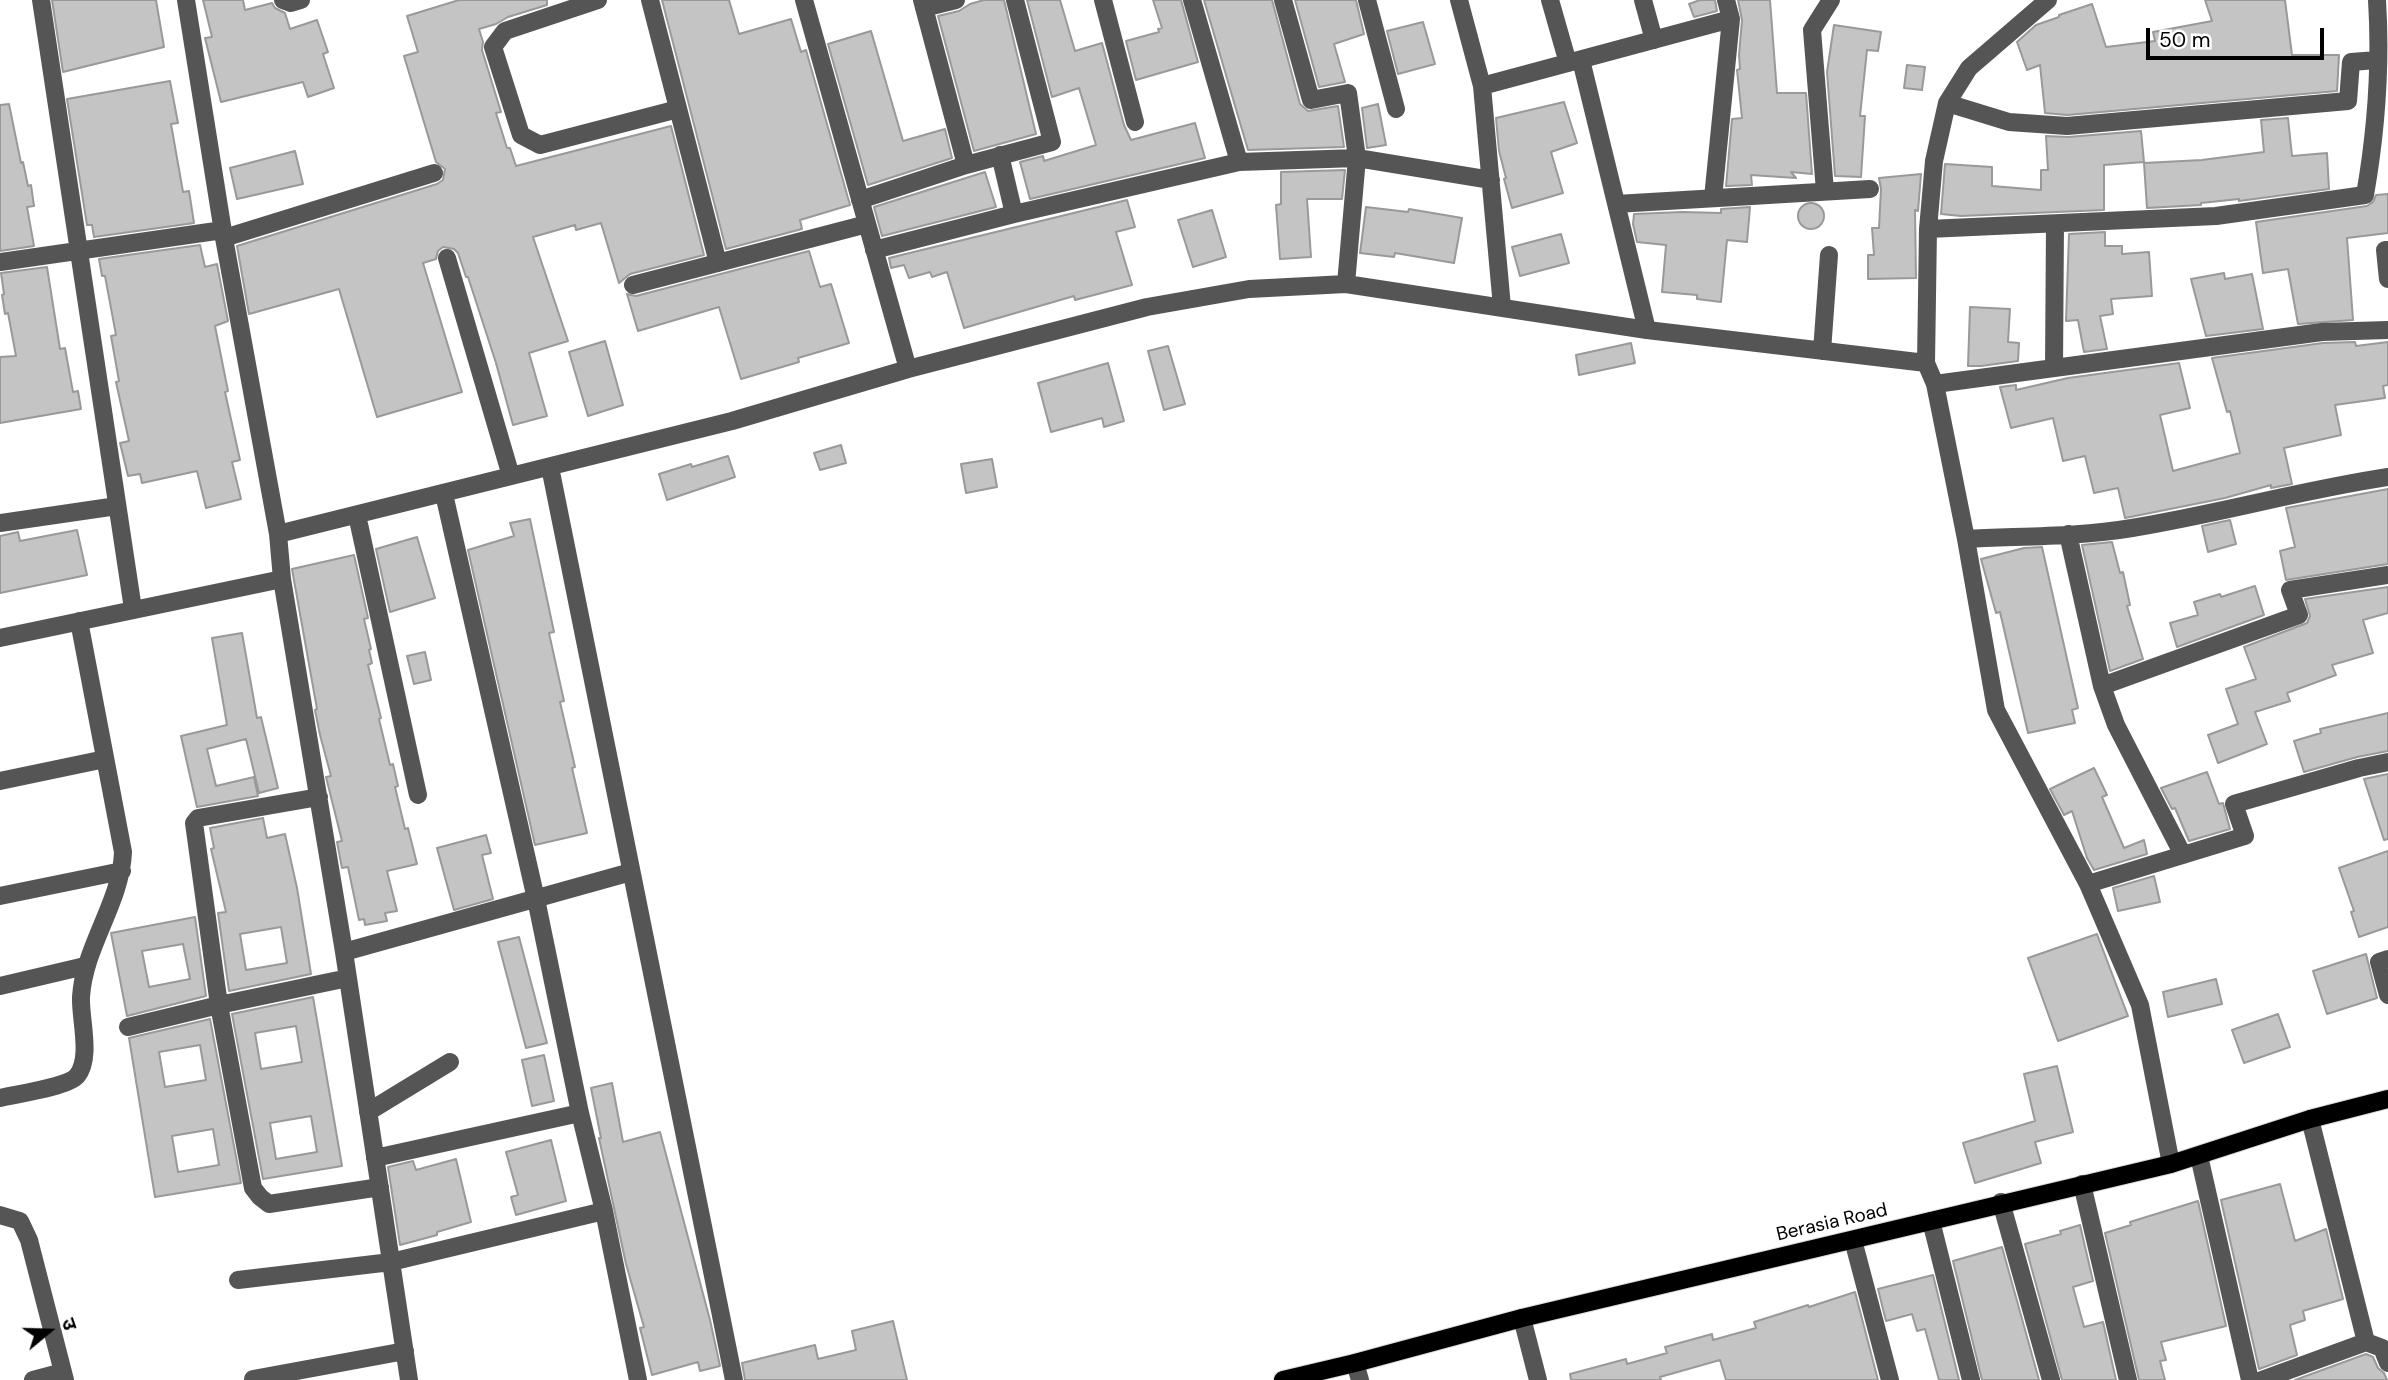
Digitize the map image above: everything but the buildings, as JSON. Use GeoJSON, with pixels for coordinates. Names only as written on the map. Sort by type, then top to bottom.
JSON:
{"type":"FeatureCollection","features":[{"type":"Feature","properties":{"kind":"main road","name":"Berasia Road"},"geometry":{"type":"LineString","coordinates":[[1283,1380],[1357,1372],[1522,1318],[2001,1202],[2171,1164],[2310,1119],[2388,1099]]}},
{"type":"Feature","properties":{"kind":"street"},"geometry":{"type":"LineString","coordinates":[[41,0],[133,609]]}},
{"type":"Feature","properties":{"kind":"street"},"geometry":{"type":"LineString","coordinates":[[186,0],[223,234],[278,534],[282,579],[344,952],[409,1380]]}},
{"type":"Feature","properties":{"kind":"street"},"geometry":{"type":"LineString","coordinates":[[284,0],[291,3],[300,0]]}},
{"type":"Feature","properties":{"kind":"street"},"geometry":{"type":"LineString","coordinates":[[598,0],[505,31],[493,47],[521,135],[540,145],[678,108]]}},
{"type":"Feature","properties":{"kind":"street"},"geometry":{"type":"LineString","coordinates":[[650,0],[718,263]]}},
{"type":"Feature","properties":{"kind":"street"},"geometry":{"type":"LineString","coordinates":[[804,0],[908,369]]}},
{"type":"Feature","properties":{"kind":"street"},"geometry":{"type":"LineString","coordinates":[[956,0],[923,4],[966,164]]}},
{"type":"Feature","properties":{"kind":"street"},"geometry":{"type":"LineString","coordinates":[[860,201],[966,164],[1052,142],[1015,0]]}},
{"type":"Feature","properties":{"kind":"street"},"geometry":{"type":"LineString","coordinates":[[1103,0],[1135,122]]}},
{"type":"Feature","properties":{"kind":"street"},"geometry":{"type":"LineString","coordinates":[[1192,0],[1239,162]]}},
{"type":"Feature","properties":{"kind":"street"},"geometry":{"type":"LineString","coordinates":[[1283,0],[1311,100],[1348,93],[1357,158],[1346,284]]}},
{"type":"Feature","properties":{"kind":"street"},"geometry":{"type":"LineString","coordinates":[[1367,0],[1396,108]]}},
{"type":"Feature","properties":{"kind":"street"},"geometry":{"type":"LineString","coordinates":[[1459,0],[1482,86],[1502,307]]}},
{"type":"Feature","properties":{"kind":"street"},"geometry":{"type":"LineString","coordinates":[[1550,0],[1574,61],[1616,204],[1647,330]]}},
{"type":"Feature","properties":{"kind":"street"},"geometry":{"type":"LineString","coordinates":[[1643,0],[1654,40]]}},
{"type":"Feature","properties":{"kind":"street"},"geometry":{"type":"LineString","coordinates":[[1713,198],[1731,19],[1726,0]]}},
{"type":"Feature","properties":{"kind":"street"},"geometry":{"type":"LineString","coordinates":[[1825,191],[1812,30],[1831,0]]}},
{"type":"Feature","properties":{"kind":"street"},"geometry":{"type":"LineString","coordinates":[[2048,0],[1969,68],[1947,103],[1934,161],[1928,229],[1926,363],[1935,384],[1996,710],[2088,884],[2140,1004],[2171,1164]]}},
{"type":"Feature","properties":{"kind":"street"},"geometry":{"type":"LineString","coordinates":[[1928,229],[2216,216],[2365,195],[2380,155],[2376,0]]}},
{"type":"Feature","properties":{"kind":"street"},"geometry":{"type":"LineString","coordinates":[[1482,86],[1731,19]]}},
{"type":"Feature","properties":{"kind":"street"},"geometry":{"type":"LineString","coordinates":[[1947,103],[2009,122],[2067,126],[2348,101],[2351,62],[2377,60]]}},
{"type":"Feature","properties":{"kind":"street"},"geometry":{"type":"LineString","coordinates":[[1000,155],[1014,214]]}},
{"type":"Feature","properties":{"kind":"street"},"geometry":{"type":"LineString","coordinates":[[874,250],[1014,214],[1239,162],[1357,158],[1491,180]]}},
{"type":"Feature","properties":{"kind":"street"},"geometry":{"type":"LineString","coordinates":[[0,262],[223,234],[434,173]]}},
{"type":"Feature","properties":{"kind":"street"},"geometry":{"type":"LineString","coordinates":[[1616,204],[1870,188]]}},
{"type":"Feature","properties":{"kind":"street"},"geometry":{"type":"LineString","coordinates":[[633,285],[867,223]]}},
{"type":"Feature","properties":{"kind":"street"},"geometry":{"type":"LineString","coordinates":[[2054,369],[2055,224]]}},
{"type":"Feature","properties":{"kind":"street"},"geometry":{"type":"LineString","coordinates":[[2388,250],[2385,250],[2388,279]]}},
{"type":"Feature","properties":{"kind":"street"},"geometry":{"type":"LineString","coordinates":[[1822,351],[1829,255]]}},
{"type":"Feature","properties":{"kind":"street"},"geometry":{"type":"LineString","coordinates":[[447,258],[511,476]]}},
{"type":"Feature","properties":{"kind":"street"},"geometry":{"type":"LineString","coordinates":[[278,534],[732,421],[908,369],[1147,307],[1249,289],[1346,284],[1647,330],[1926,363]]}},
{"type":"Feature","properties":{"kind":"street"},"geometry":{"type":"LineString","coordinates":[[1935,384],[2322,332],[2388,330]]}},
{"type":"Feature","properties":{"kind":"street"},"geometry":{"type":"LineString","coordinates":[[550,467],[734,1380]]}},
{"type":"Feature","properties":{"kind":"street"},"geometry":{"type":"LineString","coordinates":[[1966,539],[2130,528],[2388,477]]}},
{"type":"Feature","properties":{"kind":"street"},"geometry":{"type":"LineString","coordinates":[[444,494],[536,899],[638,1380]]}},
{"type":"Feature","properties":{"kind":"street"},"geometry":{"type":"LineString","coordinates":[[0,523],[117,506]]}},
{"type":"Feature","properties":{"kind":"street"},"geometry":{"type":"LineString","coordinates":[[357,515],[418,795]]}},
{"type":"Feature","properties":{"kind":"street"},"geometry":{"type":"LineString","coordinates":[[2068,534],[2102,686],[2116,725],[2183,855]]}},
{"type":"Feature","properties":{"kind":"street"},"geometry":{"type":"LineString","coordinates":[[2102,686],[2299,615],[2290,590],[2388,575]]}},
{"type":"Feature","properties":{"kind":"street"},"geometry":{"type":"LineString","coordinates":[[0,638],[282,579]]}},
{"type":"Feature","properties":{"kind":"street"},"geometry":{"type":"LineString","coordinates":[[0,1098],[75,1078],[83,1066],[81,998],[85,966],[122,871],[123,852],[79,621]]}},
{"type":"Feature","properties":{"kind":"street"},"geometry":{"type":"LineString","coordinates":[[0,781],[105,759]]}},
{"type":"Feature","properties":{"kind":"street"},"geometry":{"type":"LineString","coordinates":[[2088,884],[2245,836],[2234,804],[2388,762]]}},
{"type":"Feature","properties":{"kind":"street"},"geometry":{"type":"LineString","coordinates":[[319,797],[198,818],[194,823],[219,1005],[253,1188],[260,1197],[269,1203],[380,1187]]}},
{"type":"Feature","properties":{"kind":"street"},"geometry":{"type":"LineString","coordinates":[[0,896],[122,871]]}},
{"type":"Feature","properties":{"kind":"street"},"geometry":{"type":"LineString","coordinates":[[344,952],[631,872]]}},
{"type":"Feature","properties":{"kind":"street"},"geometry":{"type":"LineString","coordinates":[[2388,959],[2379,962],[2388,995]]}},
{"type":"Feature","properties":{"kind":"street"},"geometry":{"type":"LineString","coordinates":[[0,986],[85,966]]}},
{"type":"Feature","properties":{"kind":"street"},"geometry":{"type":"LineString","coordinates":[[128,1027],[348,978]]}},
{"type":"Feature","properties":{"kind":"street"},"geometry":{"type":"LineString","coordinates":[[368,1112],[450,1062]]}},
{"type":"Feature","properties":{"kind":"street"},"geometry":{"type":"LineString","coordinates":[[375,1158],[580,1113]]}},
{"type":"Feature","properties":{"kind":"street"},"geometry":{"type":"LineString","coordinates":[[2310,1119],[2366,1342]]}},
{"type":"Feature","properties":{"kind":"street"},"geometry":{"type":"LineString","coordinates":[[2199,1156],[2250,1380]]}},
{"type":"Feature","properties":{"kind":"street"},"geometry":{"type":"LineString","coordinates":[[2082,1184],[2129,1380]]}},
{"type":"Feature","properties":{"kind":"street"},"geometry":{"type":"LineString","coordinates":[[2001,1202],[2052,1380]]}},
{"type":"Feature","properties":{"kind":"street"},"geometry":{"type":"LineString","coordinates":[[238,1280],[391,1262],[604,1211]]}},
{"type":"Feature","properties":{"kind":"street"},"geometry":{"type":"LineString","coordinates":[[0,1214],[20,1221],[29,1240],[64,1376],[33,1380]]}},
{"type":"Feature","properties":{"kind":"street"},"geometry":{"type":"LineString","coordinates":[[1931,1221],[1971,1380]]}},
{"type":"Feature","properties":{"kind":"street"},"geometry":{"type":"LineString","coordinates":[[1853,1240],[1890,1380]]}},
{"type":"Feature","properties":{"kind":"street"},"geometry":{"type":"LineString","coordinates":[[1522,1318],[1538,1380]]}},
{"type":"Feature","properties":{"kind":"street"},"geometry":{"type":"LineString","coordinates":[[2262,1380],[2366,1342],[2382,1348],[2388,1363]]}},
{"type":"Feature","properties":{"kind":"street"},"geometry":{"type":"LineString","coordinates":[[253,1379],[405,1352]]}}]}
